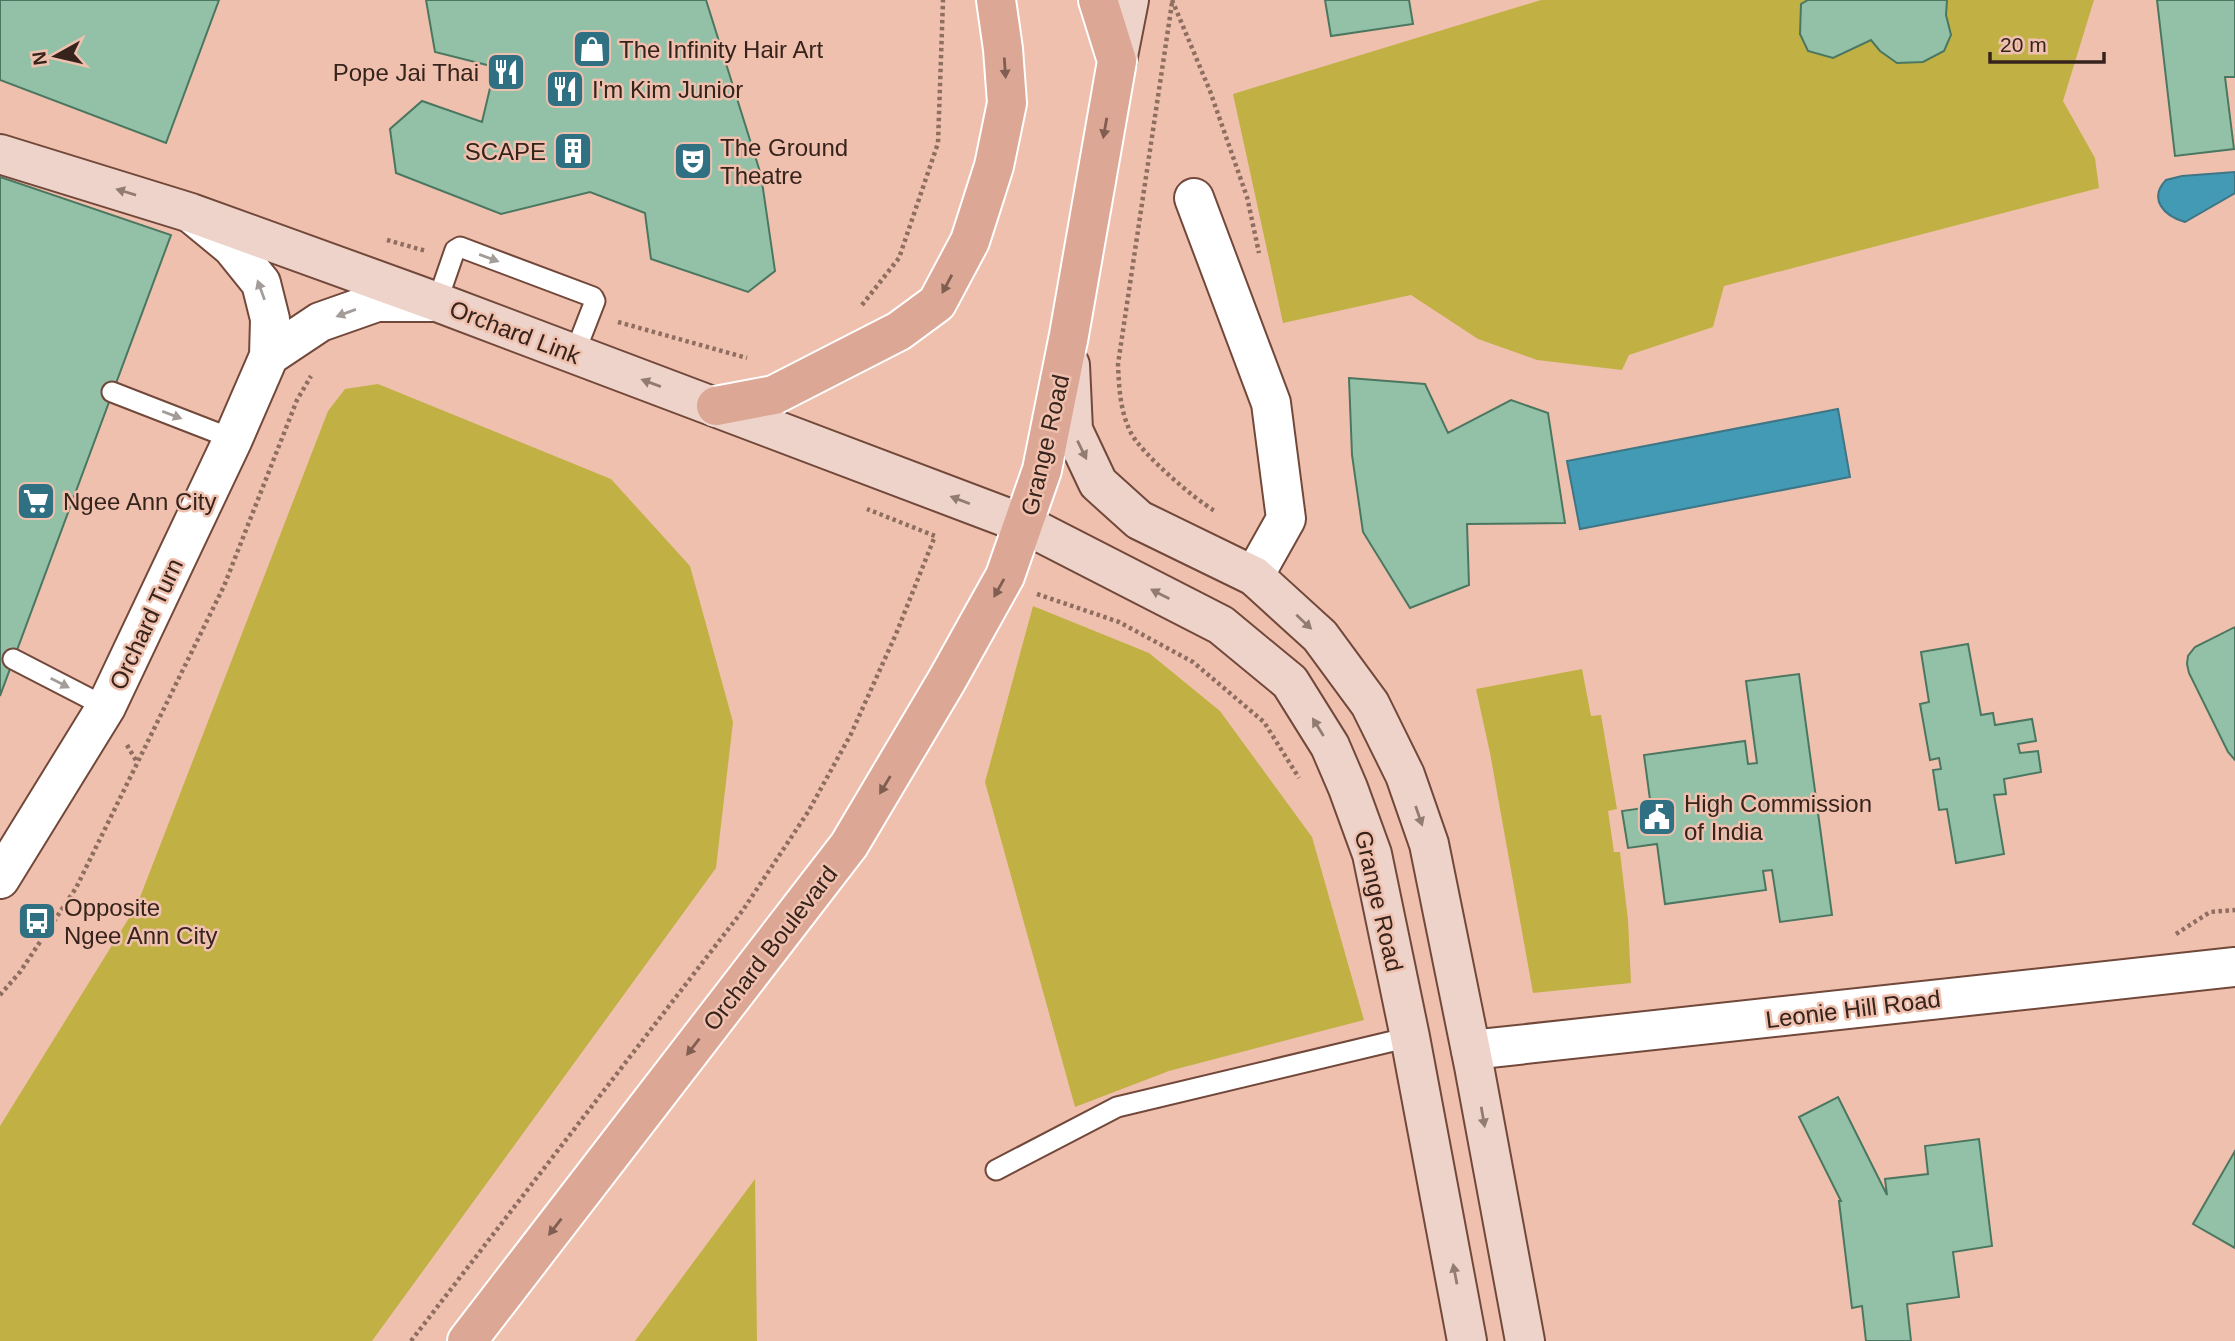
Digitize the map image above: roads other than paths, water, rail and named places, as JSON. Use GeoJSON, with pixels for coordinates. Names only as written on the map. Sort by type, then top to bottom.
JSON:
{"type":"FeatureCollection","features":[{"type":"Feature","properties":{"kind":"main road"},"geometry":{"type":"LineString","coordinates":[[716,406],[774,395],[899,331],[937,303],[970,241],[995,166],[1007,103],[996,0]]}},
{"type":"Feature","properties":{"kind":"main road","name":"Grange Road"},"geometry":{"type":"LineString","coordinates":[[1098,0],[1117,61],[1069,335],[1042,470],[1024,524],[1221,625],[1290,682],[1330,747],[1372,854],[1467,1341]]}},
{"type":"Feature","properties":{"kind":"main road"},"geometry":{"type":"LineString","coordinates":[[1117,61],[1129,0]]}},
{"type":"Feature","properties":{"kind":"main road","name":"Orchard Link"},"geometry":{"type":"LineString","coordinates":[[0,154],[191,213],[716,406],[1024,524]]}},
{"type":"Feature","properties":{"kind":"main road","name":"Grange Road"},"geometry":{"type":"LineString","coordinates":[[1069,335],[1073,430],[1098,483],[1139,520],[1254,576],[1320,636],[1370,704],[1405,775],[1429,844],[1471,1050],[1525,1341]]}},
{"type":"Feature","properties":{"kind":"main road","name":"Orchard Boulevard"},"geometry":{"type":"LineString","coordinates":[[467,1341],[849,845],[1005,576],[1024,524]]}},
{"type":"Feature","properties":{"kind":"street"},"geometry":{"type":"LineString","coordinates":[[1194,198],[1270,403],[1286,519],[1254,576]]}},
{"type":"Feature","properties":{"kind":"street","name":"Orchard Turn"},"geometry":{"type":"LineString","coordinates":[[0,879],[106,707],[233,439],[269,356],[270,319],[261,283],[232,247],[191,213]]}},
{"type":"Feature","properties":{"kind":"street"},"geometry":{"type":"LineString","coordinates":[[269,356],[320,322],[377,302],[437,302]]}},
{"type":"Feature","properties":{"kind":"street","name":"Leonie Hill Road"},"geometry":{"type":"LineString","coordinates":[[1471,1050],[2235,967]]}},
{"type":"Feature","properties":{"kind":"lane"},"geometry":{"type":"LineString","coordinates":[[437,302],[454,250],[460,247],[593,297],[596,302],[574,355]]}},
{"type":"Feature","properties":{"kind":"lane"},"geometry":{"type":"LineString","coordinates":[[112,392],[233,439]]}},
{"type":"Feature","properties":{"kind":"lane"},"geometry":{"type":"LineString","coordinates":[[13,659],[106,707]]}},
{"type":"Feature","properties":{"kind":"lane"},"geometry":{"type":"LineString","coordinates":[[996,1170],[1117,1107],[1409,1037]]}},
{"type":"Feature","properties":{"kind":"water"},"geometry":{"type":"Polygon","coordinates":[[[2235,172],[2235,193],[2185,222],[2171,216],[2161,206],[2158,194],[2166,180],[2182,176],[2235,172]]]}},
{"type":"Feature","properties":{"kind":"water"},"geometry":{"type":"Polygon","coordinates":[[[1838,409],[1850,477],[1580,529],[1567,461],[1838,409]]]}},
{"type":"Feature","properties":{"kind":"place","name":"The Infinity Hair Art"},"geometry":{"type":"Point","coordinates":[592,49]}},
{"type":"Feature","properties":{"kind":"place","name":"Pope Jai Thai"},"geometry":{"type":"Point","coordinates":[506,72]}},
{"type":"Feature","properties":{"kind":"place","name":"I'm Kim Junior"},"geometry":{"type":"Point","coordinates":[565,89]}},
{"type":"Feature","properties":{"kind":"place","name":"SCAPE"},"geometry":{"type":"Point","coordinates":[573,151]}},
{"type":"Feature","properties":{"kind":"place","name":"The Ground Theatre"},"geometry":{"type":"Point","coordinates":[693,161]}},
{"type":"Feature","properties":{"kind":"place","name":"Ngee Ann City"},"geometry":{"type":"Point","coordinates":[36,501]}},
{"type":"Feature","properties":{"kind":"place","name":"High Commission of India"},"geometry":{"type":"Point","coordinates":[1657,817]}},
{"type":"Feature","properties":{"kind":"place","name":"Opposite Ngee Ann City"},"geometry":{"type":"Point","coordinates":[37,921]}}]}
